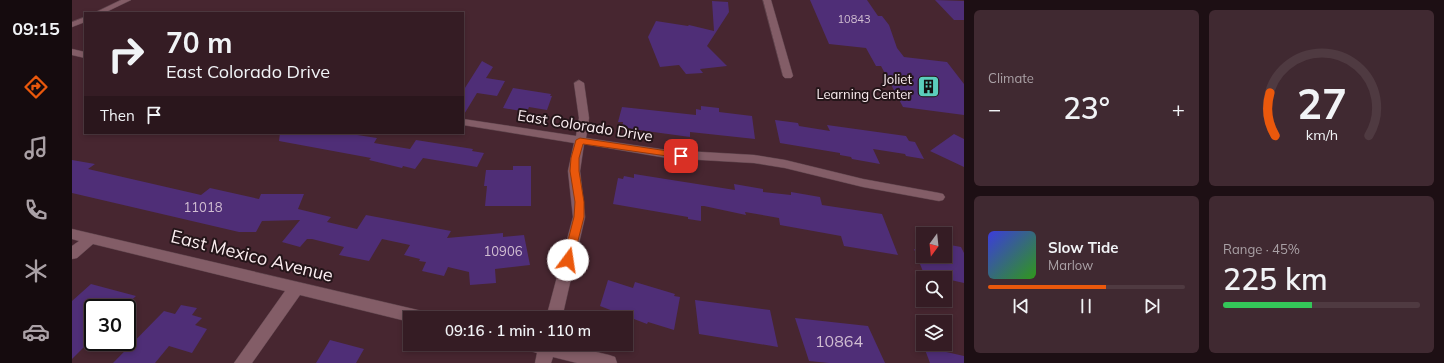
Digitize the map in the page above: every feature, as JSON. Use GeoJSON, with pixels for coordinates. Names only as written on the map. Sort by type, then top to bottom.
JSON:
{"type":"FeatureCollection","features":[{"type":"Feature","properties":{"kind":"street"},"geometry":{"type":"LineString","coordinates":[[100,12],[127,0]]}},
{"type":"Feature","properties":{"kind":"street"},"geometry":{"type":"LineString","coordinates":[[767,0],[788,76]]}},
{"type":"Feature","properties":{"kind":"street"},"geometry":{"type":"LineString","coordinates":[[72,25],[84,19]]}},
{"type":"Feature","properties":{"kind":"street"},"geometry":{"type":"LineString","coordinates":[[72,52],[84,55]]}},
{"type":"Feature","properties":{"kind":"street"},"geometry":{"type":"LineString","coordinates":[[556,311],[579,217],[580,202],[574,171],[575,158],[584,122],[584,112],[579,94],[579,83]]}},
{"type":"Feature","properties":{"kind":"street","name":"East Colorado Drive"},"geometry":{"type":"LineString","coordinates":[[464,122],[667,154],[754,159],[786,164],[863,183],[939,197]]}},
{"type":"Feature","properties":{"kind":"street","name":"East Mexico Avenue"},"geometry":{"type":"LineString","coordinates":[[72,234],[403,313]]}},
{"type":"Feature","properties":{"kind":"street"},"geometry":{"type":"LineString","coordinates":[[72,254],[91,238]]}},
{"type":"Feature","properties":{"kind":"street"},"geometry":{"type":"LineString","coordinates":[[242,363],[296,288]]}},
{"type":"Feature","properties":{"kind":"street"},"geometry":{"type":"LineString","coordinates":[[546,351],[609,363]]}},
{"type":"Feature","properties":{"kind":"building"},"geometry":{"type":"Polygon","coordinates":[[[810,0],[867,0],[878,16],[882,16],[889,25],[897,48],[904,57],[947,62],[964,84],[964,115],[903,107],[881,66],[876,66],[866,48],[829,44],[810,0]]]}},
{"type":"Feature","properties":{"kind":"building"},"geometry":{"type":"Polygon","coordinates":[[[935,0],[964,1],[964,20],[954,20],[935,0]]]}},
{"type":"Feature","properties":{"kind":"building"},"geometry":{"type":"Polygon","coordinates":[[[712,1],[728,2],[729,12],[707,46],[727,66],[700,69],[703,73],[686,74],[679,65],[660,67],[648,37],[656,21],[689,25],[714,31],[712,1]]]}},
{"type":"Feature","properties":{"kind":"building"},"geometry":{"type":"Polygon","coordinates":[[[482,61],[493,67],[486,78],[505,81],[497,96],[477,93],[464,114],[464,89],[482,61]]]}},
{"type":"Feature","properties":{"kind":"building"},"geometry":{"type":"Polygon","coordinates":[[[513,88],[551,94],[550,96],[552,96],[547,110],[529,107],[527,112],[503,108],[513,88]]]}},
{"type":"Feature","properties":{"kind":"building"},"geometry":{"type":"Polygon","coordinates":[[[701,106],[719,108],[719,112],[752,116],[755,139],[690,132],[690,137],[622,127],[623,122],[618,122],[622,107],[696,115],[696,109],[701,110],[701,106]]]}},
{"type":"Feature","properties":{"kind":"building"},"geometry":{"type":"Polygon","coordinates":[[[775,120],[798,123],[799,126],[830,131],[827,125],[906,136],[909,141],[915,142],[924,159],[906,156],[905,154],[873,149],[880,164],[852,159],[851,157],[840,155],[840,153],[780,143],[775,120]]]}},
{"type":"Feature","properties":{"kind":"building"},"geometry":{"type":"Polygon","coordinates":[[[280,134],[351,134],[377,138],[374,143],[410,149],[416,140],[473,149],[472,151],[484,153],[477,167],[423,158],[415,169],[403,166],[402,168],[369,160],[371,158],[279,141],[280,134]]]}},
{"type":"Feature","properties":{"kind":"building"},"geometry":{"type":"Polygon","coordinates":[[[954,134],[964,139],[964,167],[930,151],[954,134]]]}},
{"type":"Feature","properties":{"kind":"building"},"geometry":{"type":"Polygon","coordinates":[[[72,160],[95,164],[88,169],[201,195],[210,188],[259,199],[261,194],[304,194],[298,209],[331,217],[327,222],[357,229],[366,215],[451,231],[447,238],[503,233],[503,237],[524,235],[530,265],[495,269],[496,283],[470,285],[469,272],[448,267],[444,276],[422,271],[426,262],[404,255],[410,245],[382,239],[369,261],[339,255],[344,247],[312,239],[307,239],[300,247],[282,242],[300,220],[262,221],[256,232],[239,232],[72,193],[72,160]]]}},
{"type":"Feature","properties":{"kind":"building"},"geometry":{"type":"Polygon","coordinates":[[[513,166],[531,166],[531,206],[485,206],[487,186],[484,186],[486,170],[513,170],[513,166]]]}},
{"type":"Feature","properties":{"kind":"building"},"geometry":{"type":"Polygon","coordinates":[[[634,174],[735,190],[734,184],[763,189],[763,192],[791,195],[791,192],[820,197],[822,205],[882,214],[898,255],[844,246],[841,236],[780,225],[779,218],[745,212],[746,215],[701,206],[701,221],[688,219],[688,217],[613,204],[618,178],[623,179],[624,176],[634,178],[634,174]]]}},
{"type":"Feature","properties":{"kind":"building"},"geometry":{"type":"Polygon","coordinates":[[[952,245],[961,247],[964,253],[964,283],[952,280],[952,271],[923,271],[920,263],[952,263],[952,245]]]}},
{"type":"Feature","properties":{"kind":"building"},"geometry":{"type":"Polygon","coordinates":[[[608,280],[633,288],[635,282],[675,294],[674,296],[680,297],[674,330],[648,322],[647,324],[633,319],[633,311],[613,311],[600,306],[608,280]]]}},
{"type":"Feature","properties":{"kind":"building"},"geometry":{"type":"Polygon","coordinates":[[[91,284],[136,296],[133,299],[84,299],[84,347],[72,359],[72,301],[91,284]]]}},
{"type":"Feature","properties":{"kind":"building"},"geometry":{"type":"Polygon","coordinates":[[[695,300],[770,310],[778,347],[699,334],[695,300]]]}},
{"type":"Feature","properties":{"kind":"building"},"geometry":{"type":"Polygon","coordinates":[[[181,305],[197,308],[192,315],[202,318],[195,325],[207,329],[192,353],[169,346],[155,363],[113,363],[125,351],[136,351],[136,340],[164,311],[175,314],[181,305]]]}},
{"type":"Feature","properties":{"kind":"building"},"geometry":{"type":"Polygon","coordinates":[[[795,318],[868,326],[885,363],[829,363],[809,361],[795,318]]]}},
{"type":"Feature","properties":{"kind":"building"},"geometry":{"type":"Polygon","coordinates":[[[330,340],[364,349],[356,363],[316,363],[330,340]]]}},
{"type":"Feature","properties":{"kind":"building"},"geometry":{"type":"Polygon","coordinates":[[[926,351],[942,351],[964,356],[964,363],[930,363],[926,351]]]}},
{"type":"Feature","properties":{"kind":"place","name":"Joliet Learning Center"},"geometry":{"type":"Point","coordinates":[928,86]}},
{"type":"Feature","properties":{"kind":"route"},"geometry":{"type":"LineString","coordinates":[[568,260],[579,217],[580,202],[574,171],[575,158],[580,140],[681,156]]}}]}
